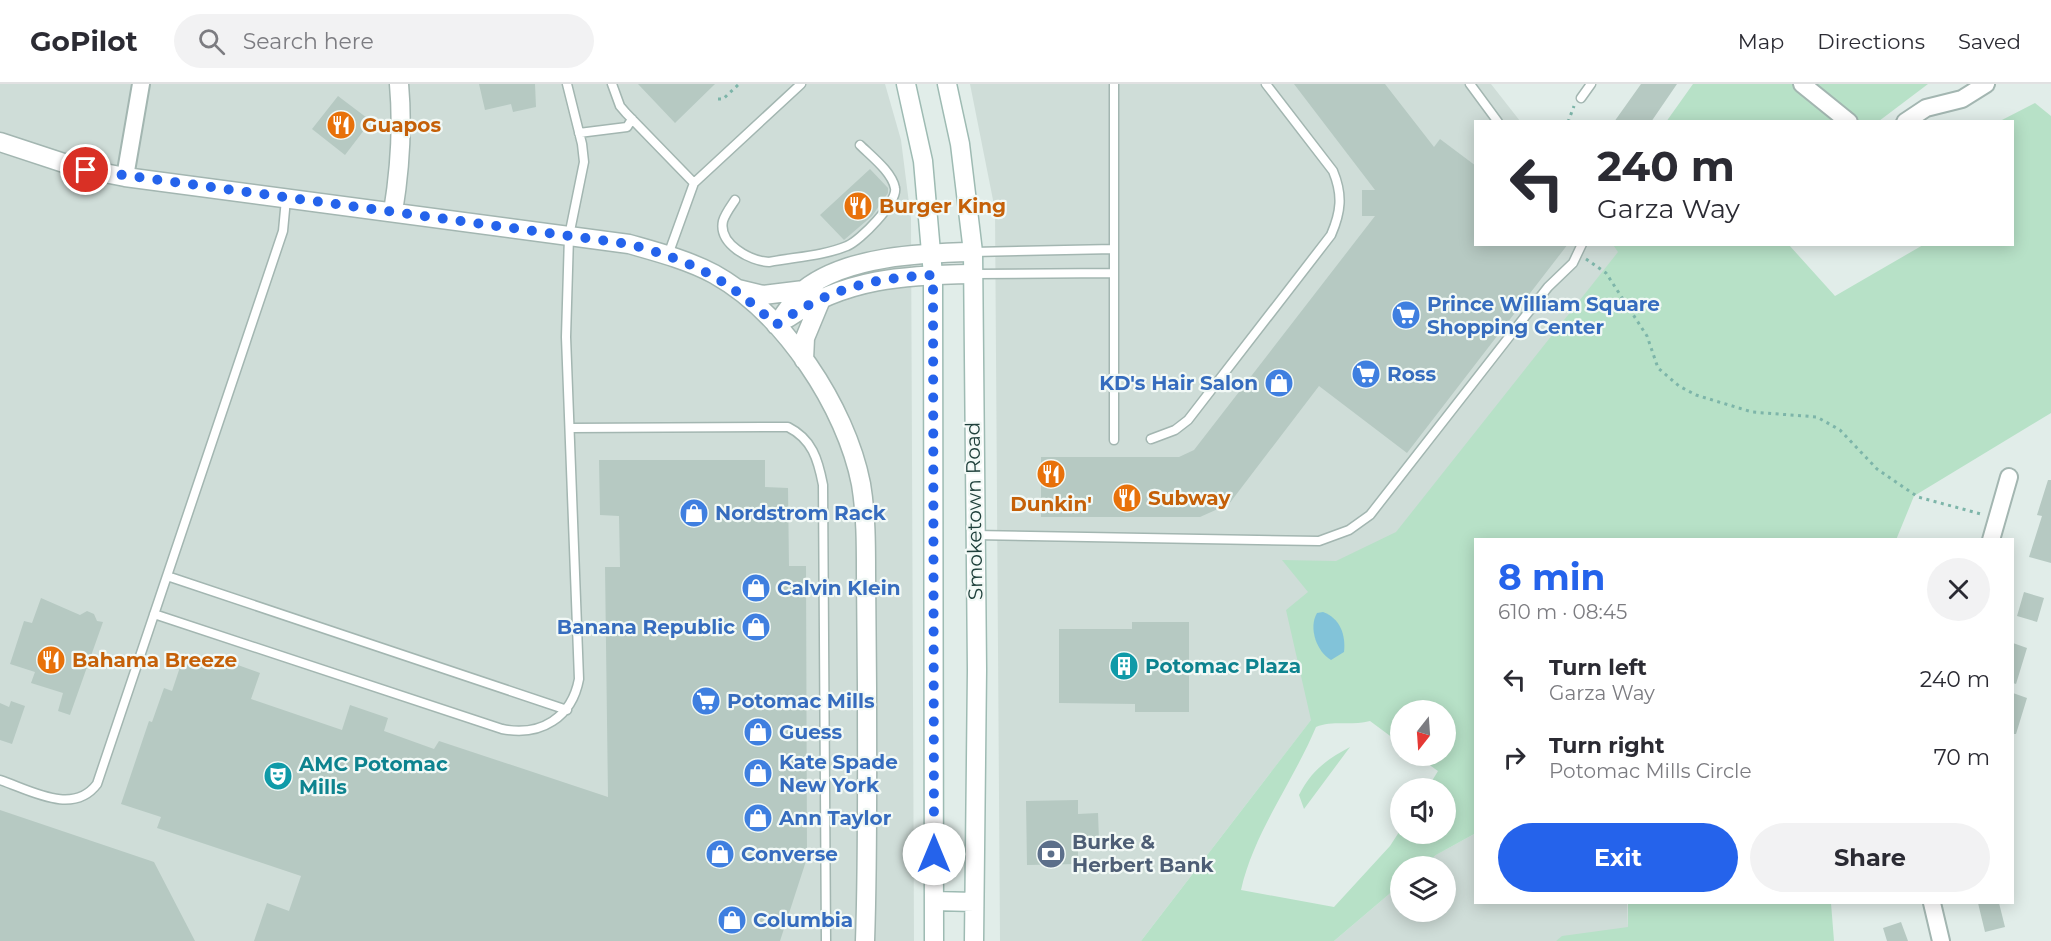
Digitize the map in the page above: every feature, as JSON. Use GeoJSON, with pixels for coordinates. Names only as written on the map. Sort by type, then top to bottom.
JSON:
{"type":"FeatureCollection","features":[{"type":"Feature","properties":{"kind":"street"},"geometry":{"type":"LineString","coordinates":[[125,177],[141,84]]}},
{"type":"Feature","properties":{"kind":"street"},"geometry":{"type":"LineString","coordinates":[[393,213],[402,142],[399,84]]}},
{"type":"Feature","properties":{"kind":"street","name":"Smoketown Road"},"geometry":{"type":"LineString","coordinates":[[906,84],[923,161],[933,253],[934,941]]}},
{"type":"Feature","properties":{"kind":"street","name":"Smoketown Road"},"geometry":{"type":"LineString","coordinates":[[947,84],[967,189],[973,252],[973,535],[976,670],[974,941]]}},
{"type":"Feature","properties":{"kind":"street"},"geometry":{"type":"LineString","coordinates":[[1802,84],[1847,120]]}},
{"type":"Feature","properties":{"kind":"street"},"geometry":{"type":"LineString","coordinates":[[1908,120],[1926,108],[1962,99],[1986,84]]}},
{"type":"Feature","properties":{"kind":"street"},"geometry":{"type":"LineString","coordinates":[[0,142],[79,168],[125,177],[629,244],[668,255],[714,274],[776,325],[804,360],[843,429],[854,459],[865,514],[865,941]]}},
{"type":"Feature","properties":{"kind":"street"},"geometry":{"type":"LineString","coordinates":[[730,285],[763,295],[804,290],[864,264],[903,255],[973,252]]}},
{"type":"Feature","properties":{"kind":"street"},"geometry":{"type":"LineString","coordinates":[[776,325],[822,297],[876,280],[973,274]]}},
{"type":"Feature","properties":{"kind":"street"},"geometry":{"type":"LineString","coordinates":[[776,325],[804,290]]}},
{"type":"Feature","properties":{"kind":"street"},"geometry":{"type":"LineString","coordinates":[[804,360],[805,338],[822,297]]}},
{"type":"Feature","properties":{"kind":"street"},"geometry":{"type":"LineString","coordinates":[[1992,538],[2009,477]]}},
{"type":"Feature","properties":{"kind":"street"},"geometry":{"type":"LineString","coordinates":[[934,901],[974,902]]}},
{"type":"Feature","properties":{"kind":"street"},"geometry":{"type":"LineString","coordinates":[[1932,904],[1941,941]]}},
{"type":"Feature","properties":{"kind":"lane"},"geometry":{"type":"LineString","coordinates":[[154,614],[502,729],[515,732],[538,728],[559,718],[567,710],[576,695],[579,678],[566,337],[569,236],[584,162],[567,84]]}},
{"type":"Feature","properties":{"kind":"lane"},"geometry":{"type":"LineString","coordinates":[[612,84],[620,106],[694,183]]}},
{"type":"Feature","properties":{"kind":"lane"},"geometry":{"type":"LineString","coordinates":[[668,255],[694,183],[801,84]]}},
{"type":"Feature","properties":{"kind":"lane"},"geometry":{"type":"LineString","coordinates":[[1114,84],[1114,440]]}},
{"type":"Feature","properties":{"kind":"lane"},"geometry":{"type":"LineString","coordinates":[[1151,439],[1175,430],[1188,420],[1331,235],[1340,216],[1339,185],[1333,171],[1266,84]]}},
{"type":"Feature","properties":{"kind":"lane"},"geometry":{"type":"LineString","coordinates":[[1470,84],[1497,120]]}},
{"type":"Feature","properties":{"kind":"lane"},"geometry":{"type":"LineString","coordinates":[[1581,98],[1591,84]]}},
{"type":"Feature","properties":{"kind":"lane"},"geometry":{"type":"LineString","coordinates":[[579,133],[627,127],[632,119]]}},
{"type":"Feature","properties":{"kind":"lane"},"geometry":{"type":"LineString","coordinates":[[735,200],[724,219],[724,235],[738,250],[758,262],[769,262],[849,246],[890,207],[896,197],[895,186],[888,175],[860,145]]}},
{"type":"Feature","properties":{"kind":"lane"},"geometry":{"type":"LineString","coordinates":[[0,780],[68,801],[81,798],[92,790],[99,777],[283,231],[286,198]]}},
{"type":"Feature","properties":{"kind":"lane"},"geometry":{"type":"LineString","coordinates":[[973,535],[1319,541],[1334,537],[1370,515],[1548,287],[1579,256],[1582,246]]}},
{"type":"Feature","properties":{"kind":"lane"},"geometry":{"type":"LineString","coordinates":[[973,252],[1114,249]]}},
{"type":"Feature","properties":{"kind":"lane"},"geometry":{"type":"LineString","coordinates":[[973,274],[1114,273]]}},
{"type":"Feature","properties":{"kind":"lane"},"geometry":{"type":"LineString","coordinates":[[570,428],[788,427],[809,442],[819,463],[822,485],[826,941]]}},
{"type":"Feature","properties":{"kind":"lane"},"geometry":{"type":"LineString","coordinates":[[167,576],[567,710]]}},
{"type":"Feature","properties":{"kind":"path"},"geometry":{"type":"LineString","coordinates":[[718,99],[723,99],[739,84]]}},
{"type":"Feature","properties":{"kind":"path"},"geometry":{"type":"LineString","coordinates":[[1568,120],[1571,110],[1581,98]]}},
{"type":"Feature","properties":{"kind":"path"},"geometry":{"type":"LineString","coordinates":[[1579,256],[1606,273],[1647,336],[1658,368],[1679,386],[1696,395],[1745,411],[1817,417],[1840,430],[1877,469],[1918,497],[1997,518]]}},
{"type":"Feature","properties":{"kind":"shaded area","name":"Potomac Mills"},"geometry":{"type":"Polygon","coordinates":[[[0,84],[885,84],[901,140],[911,219],[914,941],[0,941],[0,84]]]}},
{"type":"Feature","properties":{"kind":"shaded area"},"geometry":{"type":"Polygon","coordinates":[[[970,84],[1491,84],[1519,120],[1474,120],[1474,246],[1614,246],[1619,252],[1374,561],[1402,602],[1141,941],[1000,941],[995,210],[970,84]]]}},
{"type":"Feature","properties":{"kind":"shaded area"},"geometry":{"type":"Polygon","coordinates":[[[1474,834],[1474,904],[1627,904],[1628,927],[1654,941],[1334,941],[1390,893],[1390,922],[1456,922],[1456,856],[1435,856],[1474,834]]]}},
{"type":"Feature","properties":{"kind":"green space"},"geometry":{"type":"Polygon","coordinates":[[[1693,84],[1928,84],[1880,120],[1667,120],[1693,84]]]}},
{"type":"Feature","properties":{"kind":"green space"},"geometry":{"type":"Polygon","coordinates":[[[2035,103],[2051,116],[2051,413],[1914,496],[1897,538],[1474,538],[1474,834],[1435,856],[1390,856],[1390,893],[1334,941],[1141,941],[1311,720],[1286,610],[1308,592],[1282,560],[1336,561],[1396,532],[1618,252],[1614,246],[1790,246],[1835,296],[1921,246],[2014,246],[2014,120],[2002,120],[2035,103]],[[1390,700],[1390,736],[1370,721],[1316,727],[1264,827],[1241,890],[1334,907],[1391,844],[1456,844],[1456,778],[1434,778],[1438,771],[1431,766],[1456,766],[1456,700],[1390,700]]]}},
{"type":"Feature","properties":{"kind":"green space"},"geometry":{"type":"Polygon","coordinates":[[[1350,747],[1304,809],[1299,795],[1309,779],[1327,761],[1350,747]]]}},
{"type":"Feature","properties":{"kind":"green space"},"geometry":{"type":"Polygon","coordinates":[[[1628,904],[1831,904],[1834,941],[1556,941],[1562,936],[1628,927],[1628,904]]]}},
{"type":"Feature","properties":{"kind":"water"},"geometry":{"type":"Polygon","coordinates":[[[1323,612],[1338,623],[1344,639],[1344,652],[1331,660],[1318,646],[1315,639],[1314,619],[1317,613],[1323,612]]]}},
{"type":"Feature","properties":{"kind":"building"},"geometry":{"type":"Polygon","coordinates":[[[479,84],[535,84],[536,107],[513,112],[511,104],[485,110],[479,84]]]}},
{"type":"Feature","properties":{"kind":"building"},"geometry":{"type":"Polygon","coordinates":[[[638,84],[715,84],[675,123],[638,84]]]}},
{"type":"Feature","properties":{"kind":"building","name":"Prince William Square Shopping Center"},"geometry":{"type":"Polygon","coordinates":[[[1294,84],[1385,84],[1434,147],[1440,139],[1474,164],[1474,246],[1566,246],[1407,453],[1319,386],[1229,504],[1200,517],[1041,517],[1041,457],[1179,457],[1194,450],[1375,216],[1362,216],[1362,190],[1375,190],[1294,84]]]}},
{"type":"Feature","properties":{"kind":"building"},"geometry":{"type":"Polygon","coordinates":[[[1641,84],[1677,84],[1652,120],[1615,120],[1641,84]]]}},
{"type":"Feature","properties":{"kind":"building","name":"Guapos"},"geometry":{"type":"Polygon","coordinates":[[[338,96],[371,121],[345,155],[312,129],[338,96]]]}},
{"type":"Feature","properties":{"kind":"building","name":"Burger King"},"geometry":{"type":"Polygon","coordinates":[[[870,169],[888,188],[888,193],[872,216],[844,240],[820,215],[870,169]]]}},
{"type":"Feature","properties":{"kind":"building","name":"Potomac Mills"},"geometry":{"type":"Polygon","coordinates":[[[599,460],[765,460],[765,487],[788,488],[789,566],[806,566],[807,858],[780,941],[254,941],[267,903],[289,911],[301,876],[157,828],[161,817],[121,804],[149,721],[152,722],[164,688],[172,691],[183,658],[217,670],[221,659],[260,673],[251,699],[342,730],[350,705],[388,718],[384,731],[434,749],[439,741],[608,797],[605,567],[620,567],[619,516],[600,515],[599,460]]]}},
{"type":"Feature","properties":{"kind":"building"},"geometry":{"type":"Polygon","coordinates":[[[2048,480],[2051,480],[2051,563],[2029,557],[2042,516],[2037,515],[2048,480]]]}},
{"type":"Feature","properties":{"kind":"building"},"geometry":{"type":"Polygon","coordinates":[[[2024,592],[2044,598],[2037,622],[2017,616],[2024,592]]]}},
{"type":"Feature","properties":{"kind":"building","name":"Bahama Breeze"},"geometry":{"type":"Polygon","coordinates":[[[41,598],[80,615],[87,611],[94,614],[97,621],[103,622],[70,715],[58,711],[63,693],[31,683],[35,672],[10,664],[24,621],[32,623],[41,598]]]}},
{"type":"Feature","properties":{"kind":"building","name":"Potomac Plaza"},"geometry":{"type":"Polygon","coordinates":[[[1132,622],[1189,622],[1189,712],[1135,712],[1135,704],[1059,703],[1059,629],[1132,629],[1132,622]]]}},
{"type":"Feature","properties":{"kind":"building"},"geometry":{"type":"Polygon","coordinates":[[[2014,643],[2027,648],[2016,684],[2014,683],[2014,643]]]}},
{"type":"Feature","properties":{"kind":"building"},"geometry":{"type":"Polygon","coordinates":[[[2014,693],[2027,698],[2016,734],[2014,734],[2014,693]]]}},
{"type":"Feature","properties":{"kind":"building"},"geometry":{"type":"Polygon","coordinates":[[[11,701],[25,706],[12,744],[0,740],[0,703],[9,707],[11,701]]]}},
{"type":"Feature","properties":{"kind":"building"},"geometry":{"type":"Polygon","coordinates":[[[1078,800],[1078,814],[1098,813],[1099,840],[1078,840],[1078,864],[1027,865],[1026,801],[1078,800]]]}},
{"type":"Feature","properties":{"kind":"building"},"geometry":{"type":"Polygon","coordinates":[[[0,810],[154,862],[195,941],[0,941],[0,810]]]}},
{"type":"Feature","properties":{"kind":"building"},"geometry":{"type":"Polygon","coordinates":[[[1978,904],[1999,904],[2005,927],[1985,932],[1978,904]]]}},
{"type":"Feature","properties":{"kind":"building"},"geometry":{"type":"Polygon","coordinates":[[[1901,922],[1908,941],[1887,941],[1883,928],[1901,922]]]}},
{"type":"Feature","properties":{"kind":"place","name":"Guapos"},"geometry":{"type":"Point","coordinates":[341,125]}},
{"type":"Feature","properties":{"kind":"place","name":"Burger King"},"geometry":{"type":"Point","coordinates":[858,206]}},
{"type":"Feature","properties":{"kind":"place","name":"Prince William Square Shopping Center"},"geometry":{"type":"Point","coordinates":[1406,315]}},
{"type":"Feature","properties":{"kind":"place","name":"Ross"},"geometry":{"type":"Point","coordinates":[1366,374]}},
{"type":"Feature","properties":{"kind":"place","name":"KD's Hair Salon"},"geometry":{"type":"Point","coordinates":[1279,383]}},
{"type":"Feature","properties":{"kind":"place","name":"Dunkin'"},"geometry":{"type":"Point","coordinates":[1051,474]}},
{"type":"Feature","properties":{"kind":"place","name":"Subway"},"geometry":{"type":"Point","coordinates":[1127,498]}},
{"type":"Feature","properties":{"kind":"place","name":"Nordstrom Rack"},"geometry":{"type":"Point","coordinates":[694,513]}},
{"type":"Feature","properties":{"kind":"place","name":"Calvin Klein"},"geometry":{"type":"Point","coordinates":[756,588]}},
{"type":"Feature","properties":{"kind":"place","name":"Banana Republic"},"geometry":{"type":"Point","coordinates":[756,627]}},
{"type":"Feature","properties":{"kind":"place","name":"Bahama Breeze"},"geometry":{"type":"Point","coordinates":[51,660]}},
{"type":"Feature","properties":{"kind":"place","name":"Potomac Plaza"},"geometry":{"type":"Point","coordinates":[1124,666]}},
{"type":"Feature","properties":{"kind":"place","name":"Potomac Mills"},"geometry":{"type":"Point","coordinates":[706,701]}},
{"type":"Feature","properties":{"kind":"place","name":"Guess"},"geometry":{"type":"Point","coordinates":[758,732]}},
{"type":"Feature","properties":{"kind":"place","name":"Kate Spade New York"},"geometry":{"type":"Point","coordinates":[758,773]}},
{"type":"Feature","properties":{"kind":"place","name":"AMC Potomac Mills"},"geometry":{"type":"Point","coordinates":[278,776]}},
{"type":"Feature","properties":{"kind":"place","name":"Ann Taylor"},"geometry":{"type":"Point","coordinates":[758,818]}},
{"type":"Feature","properties":{"kind":"place","name":"Converse"},"geometry":{"type":"Point","coordinates":[720,854]}},
{"type":"Feature","properties":{"kind":"place","name":"Burke & Herbert Bank"},"geometry":{"type":"Point","coordinates":[1051,854]}},
{"type":"Feature","properties":{"kind":"place","name":"Columbia"},"geometry":{"type":"Point","coordinates":[732,920]}},
{"type":"Feature","properties":{"kind":"route"},"geometry":{"type":"LineString","coordinates":[[86,170],[629,244],[668,255],[714,274],[741,293],[776,325],[822,297],[853,286],[894,277],[933,275],[934,854]]}}]}
